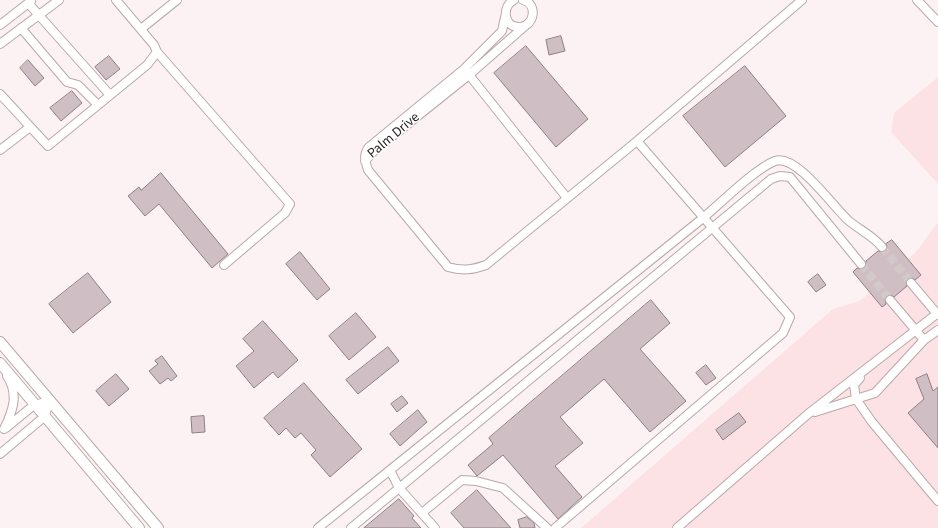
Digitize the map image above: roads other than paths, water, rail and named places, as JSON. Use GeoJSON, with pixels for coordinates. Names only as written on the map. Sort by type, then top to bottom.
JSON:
{"type":"FeatureCollection","features":[{"type":"Feature","properties":{"kind":"main road"},"geometry":{"type":"LineString","coordinates":[[0,342],[158,528]]}},
{"type":"Feature","properties":{"kind":"main road"},"geometry":{"type":"LineString","coordinates":[[0,363],[139,528]]}},
{"type":"Feature","properties":{"kind":"street"},"geometry":{"type":"LineString","coordinates":[[0,44],[59,0]]}},
{"type":"Feature","properties":{"kind":"street"},"geometry":{"type":"LineString","coordinates":[[116,0],[154,45],[157,52],[290,204],[285,213],[224,265]]}},
{"type":"Feature","properties":{"kind":"street"},"geometry":{"type":"LineString","coordinates":[[141,29],[177,0]]}},
{"type":"Feature","properties":{"kind":"street"},"geometry":{"type":"LineString","coordinates":[[503,0],[505,13],[510,24],[517,27],[525,26]]}},
{"type":"Feature","properties":{"kind":"street","name":"Palm Drive"},"geometry":{"type":"LineString","coordinates":[[466,72],[502,31],[505,13],[510,2],[514,0]]}},
{"type":"Feature","properties":{"kind":"street","name":"Palm Drive"},"geometry":{"type":"LineString","coordinates":[[525,0],[530,4],[533,11],[532,20],[369,147],[365,152],[365,161],[368,170],[448,267],[459,270],[473,270],[486,265],[567,198]]}},
{"type":"Feature","properties":{"kind":"street"},"geometry":{"type":"LineString","coordinates":[[466,72],[567,198],[637,141],[802,0]]}},
{"type":"Feature","properties":{"kind":"street"},"geometry":{"type":"LineString","coordinates":[[917,0],[938,22]]}},
{"type":"Feature","properties":{"kind":"street"},"geometry":{"type":"LineString","coordinates":[[0,25],[30,1],[38,15],[110,95]]}},
{"type":"Feature","properties":{"kind":"street"},"geometry":{"type":"LineString","coordinates":[[21,28],[68,82],[78,84],[98,105]]}},
{"type":"Feature","properties":{"kind":"street"},"geometry":{"type":"LineString","coordinates":[[0,94],[48,146],[150,62],[157,52]]}},
{"type":"Feature","properties":{"kind":"street"},"geometry":{"type":"LineString","coordinates":[[0,150],[30,127]]}},
{"type":"Feature","properties":{"kind":"street"},"geometry":{"type":"LineString","coordinates":[[555,528],[783,333],[790,317],[637,141]]}},
{"type":"Feature","properties":{"kind":"street"},"geometry":{"type":"LineString","coordinates":[[318,528],[703,218],[762,168],[776,160],[787,160],[799,168],[849,221],[876,240],[882,248]]}},
{"type":"Feature","properties":{"kind":"street"},"geometry":{"type":"LineString","coordinates":[[351,528],[713,229],[771,179],[780,176],[790,177],[861,264]]}},
{"type":"Feature","properties":{"kind":"street"},"geometry":{"type":"LineString","coordinates":[[677,528],[808,414],[938,314],[911,283]]}},
{"type":"Feature","properties":{"kind":"street"},"geometry":{"type":"LineString","coordinates":[[890,300],[924,340]]}},
{"type":"Feature","properties":{"kind":"street"},"geometry":{"type":"LineString","coordinates":[[808,414],[875,393],[924,340],[938,330]]}},
{"type":"Feature","properties":{"kind":"street"},"geometry":{"type":"LineString","coordinates":[[870,366],[854,385],[856,399],[872,422],[938,501]]}},
{"type":"Feature","properties":{"kind":"street"},"geometry":{"type":"LineString","coordinates":[[0,368],[11,383],[14,393],[14,406],[2,431]]}},
{"type":"Feature","properties":{"kind":"street"},"geometry":{"type":"LineString","coordinates":[[2,431],[34,405],[50,401]]}},
{"type":"Feature","properties":{"kind":"street"},"geometry":{"type":"LineString","coordinates":[[0,454],[44,417],[50,401]]}},
{"type":"Feature","properties":{"kind":"street"},"geometry":{"type":"LineString","coordinates":[[390,470],[399,488],[435,528]]}},
{"type":"Feature","properties":{"kind":"street"},"geometry":{"type":"LineString","coordinates":[[422,513],[462,480],[476,481],[504,488],[547,528]]}},
{"type":"Feature","properties":{"kind":"tunnel"},"geometry":{"type":"LineString","coordinates":[[882,247],[911,283]]}},
{"type":"Feature","properties":{"kind":"tunnel"},"geometry":{"type":"LineString","coordinates":[[861,264],[890,300]]}}]}
